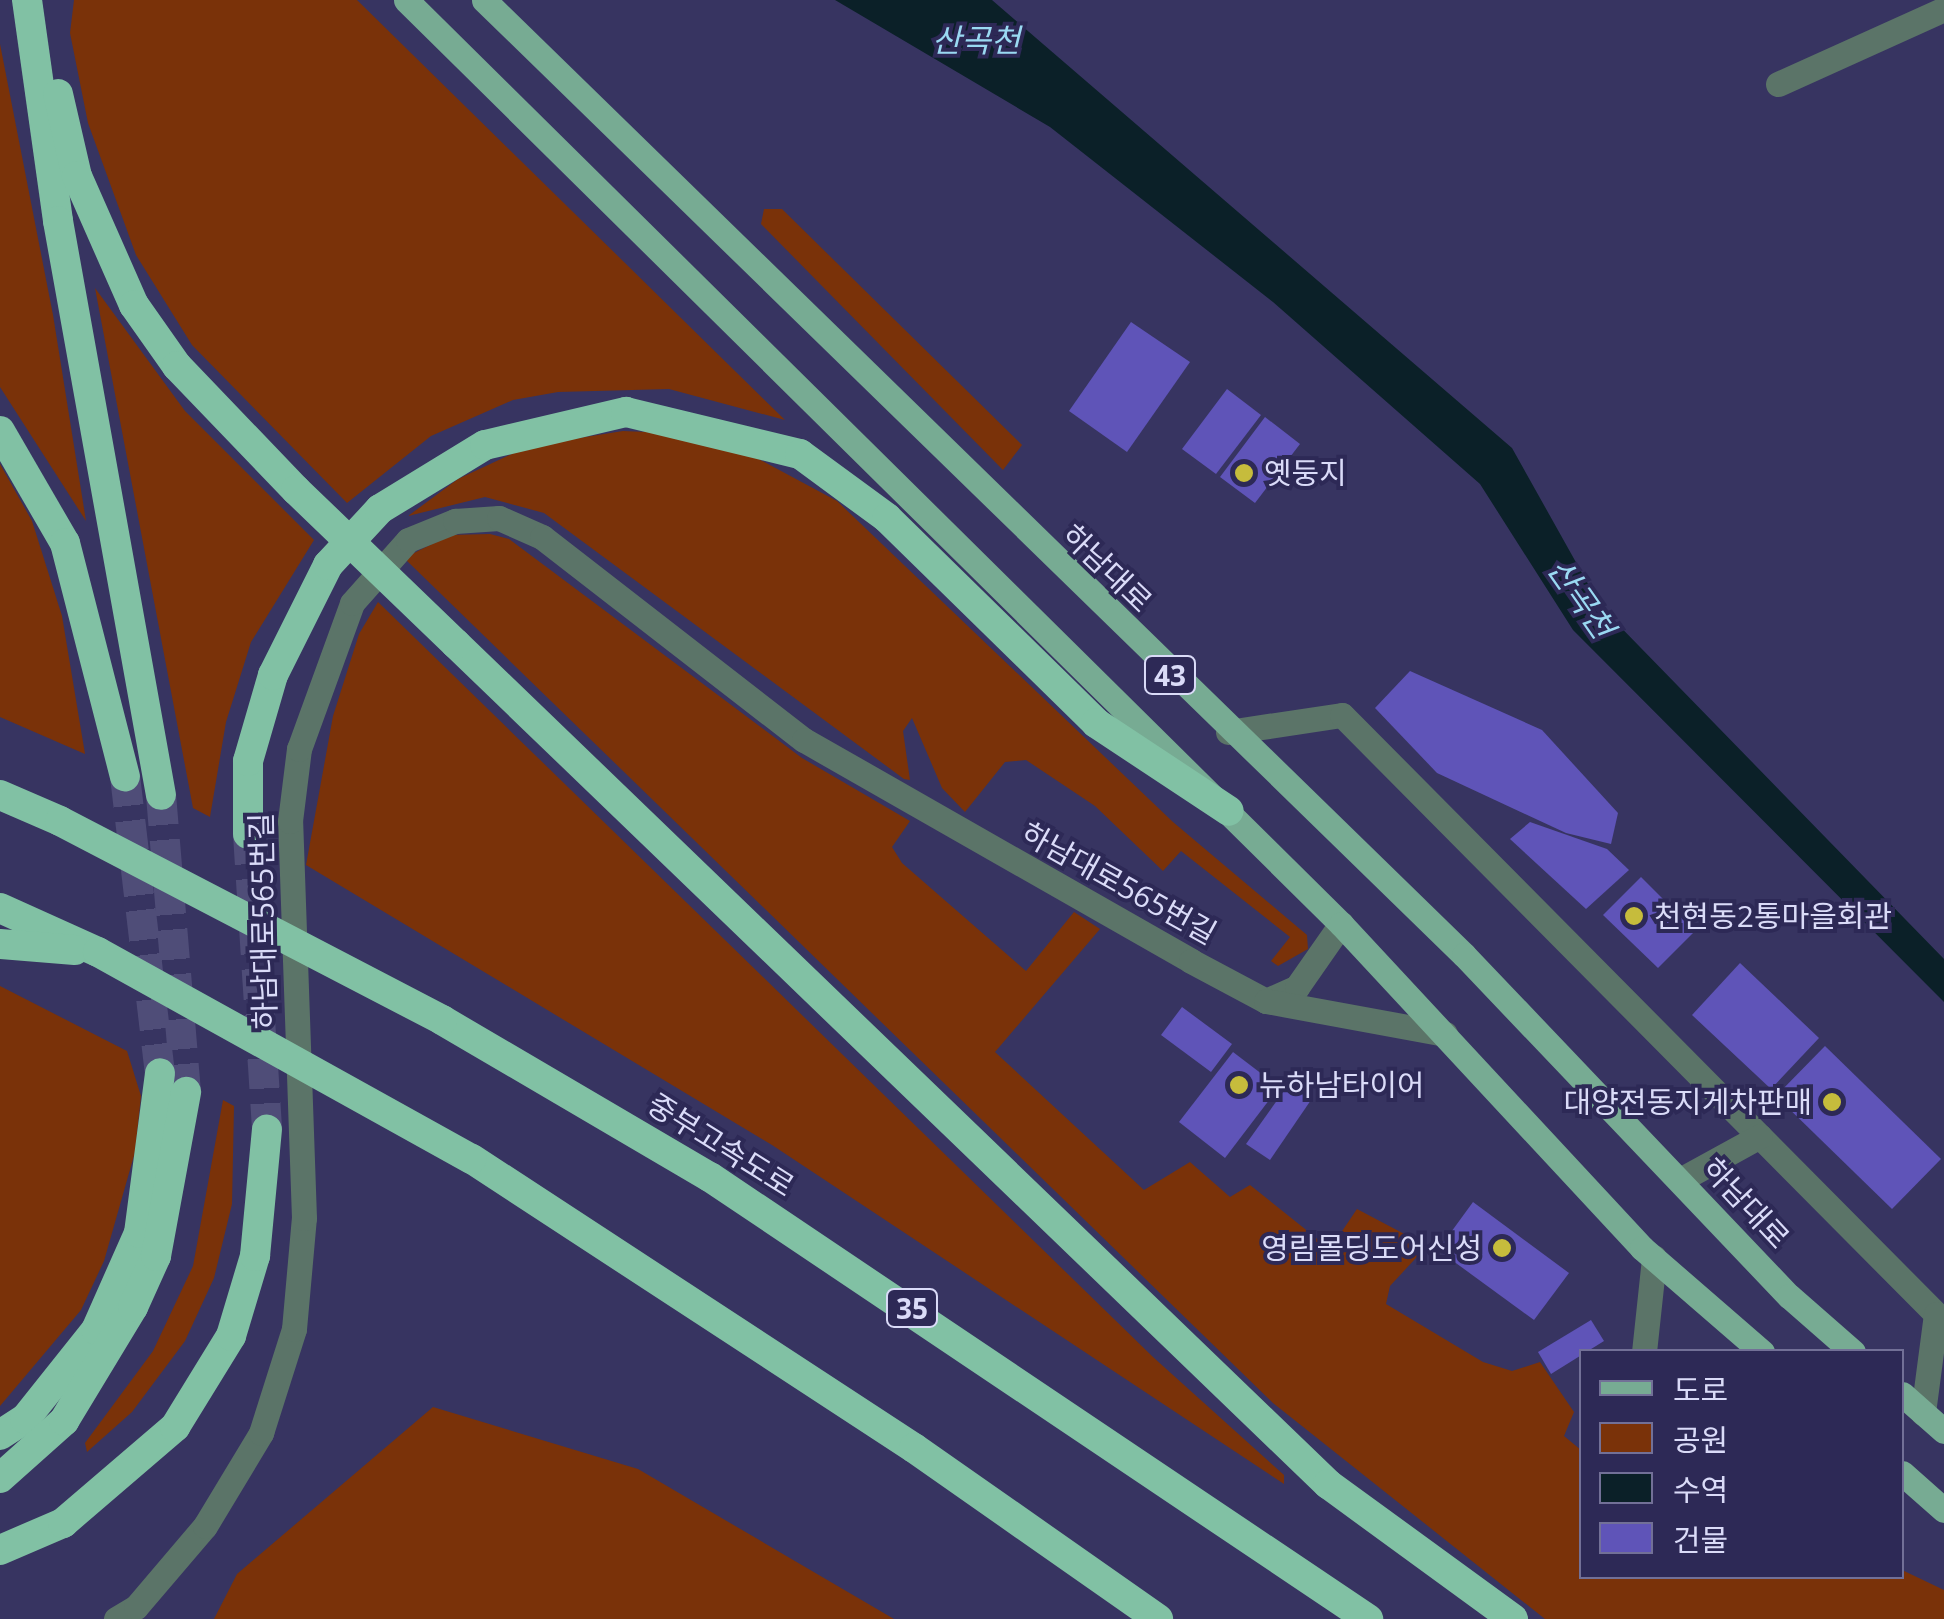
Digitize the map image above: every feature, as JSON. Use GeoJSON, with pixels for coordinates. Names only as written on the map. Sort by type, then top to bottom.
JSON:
{"type":"FeatureCollection","features":[{"type":"Feature","properties":{"kind":"highway"},"geometry":{"type":"LineString","coordinates":[[27,0],[58,221],[161,795]]}},
{"type":"Feature","properties":{"kind":"highway"},"geometry":{"type":"LineString","coordinates":[[37,0],[77,176],[134,305],[177,366],[296,490],[1328,1484],[1513,1619]]}},
{"type":"Feature","properties":{"kind":"highway"},"geometry":{"type":"LineString","coordinates":[[248,834],[248,761],[273,676],[328,565],[380,509],[470,452],[626,412],[800,454],[887,518],[1096,722],[1229,810]]}},
{"type":"Feature","properties":{"kind":"highway"},"geometry":{"type":"LineString","coordinates":[[0,431],[64,543],[124,776]]}},
{"type":"Feature","properties":{"kind":"highway","name":"중부고속도로"},"geometry":{"type":"LineString","coordinates":[[0,795],[60,821],[442,1020],[877,1285],[1368,1619]]}},
{"type":"Feature","properties":{"kind":"highway"},"geometry":{"type":"LineString","coordinates":[[0,908],[98,952],[472,1159],[914,1448],[1158,1619]]}},
{"type":"Feature","properties":{"kind":"highway"},"geometry":{"type":"LineString","coordinates":[[0,944],[98,952]]}},
{"type":"Feature","properties":{"kind":"highway"},"geometry":{"type":"LineString","coordinates":[[0,1436],[25,1419],[96,1330],[132,1249],[154,1156],[160,1073]]}},
{"type":"Feature","properties":{"kind":"highway"},"geometry":{"type":"LineString","coordinates":[[0,1478],[64,1421],[133,1307],[156,1256],[186,1092]]}},
{"type":"Feature","properties":{"kind":"highway"},"geometry":{"type":"LineString","coordinates":[[0,1550],[62,1523],[174,1427],[231,1336],[255,1256],[267,1130]]}},
{"type":"Feature","properties":{"kind":"main road","name":"43"},"geometry":{"type":"LineString","coordinates":[[406,0],[1229,810],[1342,924],[1654,1258],[1759,1349]]}},
{"type":"Feature","properties":{"kind":"main road","name":"하남대로"},"geometry":{"type":"LineString","coordinates":[[484,0],[1228,732],[1464,954],[1680,1180],[1850,1349]]}},
{"type":"Feature","properties":{"kind":"main road"},"geometry":{"type":"LineString","coordinates":[[1904,1396],[1944,1431]]}},
{"type":"Feature","properties":{"kind":"main road"},"geometry":{"type":"LineString","coordinates":[[1904,1475],[1944,1510]]}},
{"type":"Feature","properties":{"kind":"street"},"geometry":{"type":"LineString","coordinates":[[1778,84],[1944,9]]}},
{"type":"Feature","properties":{"kind":"street","name":"하남대로565번길"},"geometry":{"type":"LineString","coordinates":[[116,1619],[136,1607],[214,1510],[261,1433],[294,1329],[304,1218],[290,821],[299,749],[352,603],[408,540],[456,521],[499,518],[542,537],[804,740],[1266,1001],[1446,1034]]}},
{"type":"Feature","properties":{"kind":"street"},"geometry":{"type":"LineString","coordinates":[[1228,732],[1342,715],[1936,1314],[1923,1413]]}},
{"type":"Feature","properties":{"kind":"street"},"geometry":{"type":"LineString","coordinates":[[1266,1001],[1297,987],[1342,924]]}},
{"type":"Feature","properties":{"kind":"street"},"geometry":{"type":"LineString","coordinates":[[1680,1180],[1760,1136]]}},
{"type":"Feature","properties":{"kind":"street"},"geometry":{"type":"LineString","coordinates":[[1644,1349],[1654,1258]]}},
{"type":"Feature","properties":{"kind":"green space"},"geometry":{"type":"Polygon","coordinates":[[[74,0],[357,0],[785,420],[669,389],[558,392],[513,400],[431,436],[347,503],[192,345],[136,255],[88,123],[70,33],[74,0]]]}},
{"type":"Feature","properties":{"kind":"green space"},"geometry":{"type":"Polygon","coordinates":[[[0,44],[53,315],[86,521],[0,387],[0,44]]]}},
{"type":"Feature","properties":{"kind":"green space"},"geometry":{"type":"Polygon","coordinates":[[[764,209],[782,209],[1022,445],[1003,470],[761,224],[764,209]]]}},
{"type":"Feature","properties":{"kind":"green space"},"geometry":{"type":"Polygon","coordinates":[[[95,288],[185,411],[314,540],[251,642],[226,722],[210,817],[193,808],[95,288]]]}},
{"type":"Feature","properties":{"kind":"green space"},"geometry":{"type":"Polygon","coordinates":[[[623,431],[668,433],[753,456],[837,501],[1173,822],[1307,935],[1308,949],[1278,966],[1271,961],[1290,937],[1181,851],[1163,871],[1095,806],[1026,760],[1005,762],[965,812],[942,788],[912,718],[903,731],[910,780],[904,779],[544,513],[485,497],[408,516],[458,479],[529,446],[623,431]]]}},
{"type":"Feature","properties":{"kind":"green space"},"geometry":{"type":"Polygon","coordinates":[[[0,464],[32,521],[62,616],[85,754],[0,717],[0,464]]]}},
{"type":"Feature","properties":{"kind":"green space"},"geometry":{"type":"Polygon","coordinates":[[[490,534],[509,539],[802,758],[910,821],[892,847],[902,863],[1026,971],[1074,912],[1100,929],[995,1052],[1144,1190],[1190,1162],[1230,1197],[1250,1185],[1330,1249],[1357,1209],[1427,1246],[1390,1286],[1386,1304],[1483,1362],[1512,1371],[1540,1362],[1574,1412],[1564,1436],[1579,1448],[1579,1579],[1904,1579],[1904,1571],[1944,1590],[1944,1619],[1545,1619],[1273,1403],[404,558],[450,535],[490,534]]]}},
{"type":"Feature","properties":{"kind":"green space"},"geometry":{"type":"Polygon","coordinates":[[[378,602],[1153,1357],[1284,1475],[1284,1484],[772,1145],[306,865],[333,716],[359,634],[378,602]]]}},
{"type":"Feature","properties":{"kind":"green space"},"geometry":{"type":"Polygon","coordinates":[[[0,986],[127,1051],[141,1096],[135,1152],[104,1261],[81,1310],[0,1406],[0,986]]]}},
{"type":"Feature","properties":{"kind":"green space"},"geometry":{"type":"Polygon","coordinates":[[[223,1100],[234,1106],[232,1204],[214,1278],[185,1341],[132,1412],[87,1452],[85,1443],[153,1351],[193,1266],[223,1100]]]}},
{"type":"Feature","properties":{"kind":"green space"},"geometry":{"type":"Polygon","coordinates":[[[433,1407],[638,1469],[894,1619],[214,1619],[237,1574],[433,1407]]]}},
{"type":"Feature","properties":{"kind":"water","name":"산곡천"},"geometry":{"type":"Polygon","coordinates":[[[835,0],[992,0],[1512,448],[1601,607],[1944,959],[1944,1002],[1573,630],[1480,484],[1273,302],[1050,127],[835,0]]]}},
{"type":"Feature","properties":{"kind":"building"},"geometry":{"type":"Polygon","coordinates":[[[1131,322],[1190,362],[1127,452],[1069,411],[1131,322]]]}},
{"type":"Feature","properties":{"kind":"building"},"geometry":{"type":"Polygon","coordinates":[[[1227,389],[1261,415],[1216,474],[1182,449],[1227,389]]]}},
{"type":"Feature","properties":{"kind":"building"},"geometry":{"type":"Polygon","coordinates":[[[1265,417],[1300,444],[1255,503],[1220,477],[1265,417]]]}},
{"type":"Feature","properties":{"kind":"building"},"geometry":{"type":"Polygon","coordinates":[[[1410,671],[1542,730],[1618,813],[1611,844],[1566,833],[1437,773],[1375,708],[1410,671]]]}},
{"type":"Feature","properties":{"kind":"building"},"geometry":{"type":"Polygon","coordinates":[[[1530,822],[1607,849],[1629,870],[1586,909],[1510,839],[1530,822]]]}},
{"type":"Feature","properties":{"kind":"building"},"geometry":{"type":"Polygon","coordinates":[[[1641,877],[1695,931],[1658,968],[1603,915],[1641,877]]]}},
{"type":"Feature","properties":{"kind":"building"},"geometry":{"type":"Polygon","coordinates":[[[1740,963],[1819,1038],[1771,1089],[1692,1015],[1740,963]]]}},
{"type":"Feature","properties":{"kind":"building"},"geometry":{"type":"Polygon","coordinates":[[[1182,1007],[1232,1044],[1211,1072],[1161,1035],[1182,1007]]]}},
{"type":"Feature","properties":{"kind":"building"},"geometry":{"type":"Polygon","coordinates":[[[1825,1046],[1941,1159],[1892,1209],[1776,1096],[1825,1046]]]}},
{"type":"Feature","properties":{"kind":"building"},"geometry":{"type":"Polygon","coordinates":[[[1233,1052],[1279,1087],[1225,1158],[1179,1122],[1233,1052]]]}},
{"type":"Feature","properties":{"kind":"building"},"geometry":{"type":"Polygon","coordinates":[[[1288,1085],[1311,1100],[1270,1160],[1246,1144],[1288,1085]]]}},
{"type":"Feature","properties":{"kind":"building"},"geometry":{"type":"Polygon","coordinates":[[[1473,1202],[1569,1273],[1534,1320],[1438,1250],[1473,1202]]]}},
{"type":"Feature","properties":{"kind":"building"},"geometry":{"type":"Polygon","coordinates":[[[1591,1320],[1604,1341],[1591,1349],[1579,1349],[1579,1357],[1551,1374],[1538,1352],[1591,1320]]]}},
{"type":"Feature","properties":{"kind":"tunnel"},"geometry":{"type":"LineString","coordinates":[[125,776],[160,1073]]}},
{"type":"Feature","properties":{"kind":"tunnel"},"geometry":{"type":"LineString","coordinates":[[161,795],[186,1092]]}},
{"type":"Feature","properties":{"kind":"tunnel"},"geometry":{"type":"LineString","coordinates":[[248,834],[267,1130]]}},
{"type":"Feature","properties":{"kind":"place","name":"옛둥지"},"geometry":{"type":"Point","coordinates":[1244,473]}},
{"type":"Feature","properties":{"kind":"place","name":"천현동2통마을회관"},"geometry":{"type":"Point","coordinates":[1634,916]}},
{"type":"Feature","properties":{"kind":"place","name":"뉴하남타이어"},"geometry":{"type":"Point","coordinates":[1239,1085]}},
{"type":"Feature","properties":{"kind":"place","name":"대양전동지게차판매"},"geometry":{"type":"Point","coordinates":[1832,1102]}},
{"type":"Feature","properties":{"kind":"place","name":"영림몰딩도어신성"},"geometry":{"type":"Point","coordinates":[1502,1248]}}]}
